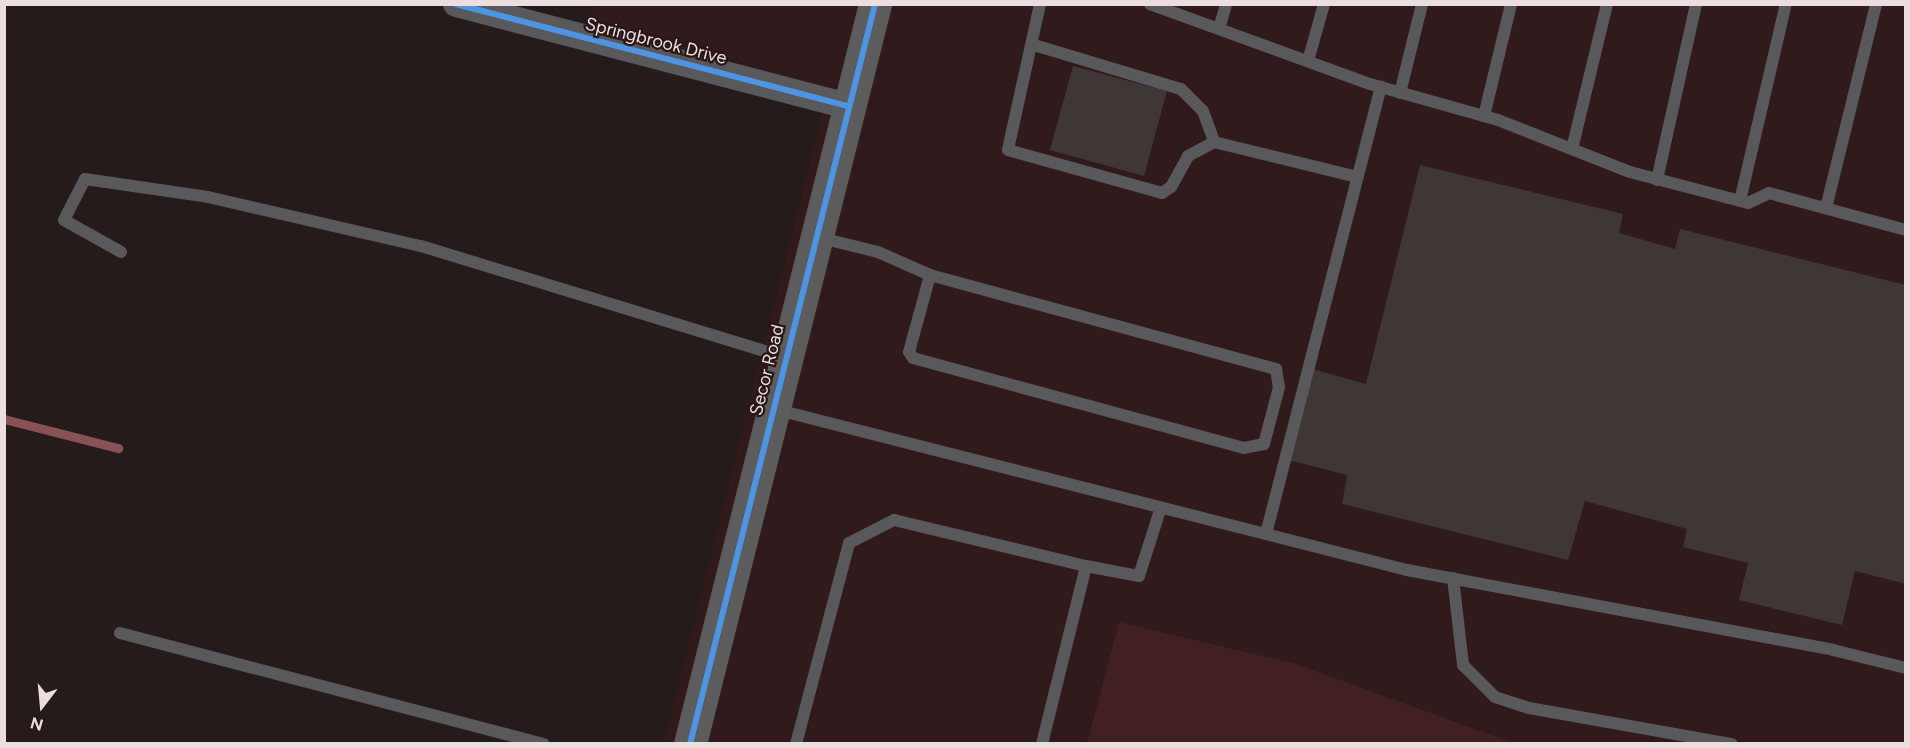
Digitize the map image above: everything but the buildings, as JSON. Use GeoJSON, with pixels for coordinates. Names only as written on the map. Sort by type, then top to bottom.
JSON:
{"type":"FeatureCollection","features":[{"type":"Feature","properties":{"kind":"street","name":"Springbrook Drive"},"geometry":{"type":"LineString","coordinates":[[456,4],[848,106]]}},
{"type":"Feature","properties":{"kind":"street","name":"Secor Road"},"geometry":{"type":"LineString","coordinates":[[690,744],[875,4]]}},
{"type":"Feature","properties":{"kind":"lane"},"geometry":{"type":"LineString","coordinates":[[1040,4],[1034,45],[1008,150],[1162,193],[1188,156],[1214,141],[1358,177]]}},
{"type":"Feature","properties":{"kind":"lane"},"geometry":{"type":"LineString","coordinates":[[1150,4],[1381,87],[1484,116],[1657,180],[1740,201],[1769,193],[1905,230]]}},
{"type":"Feature","properties":{"kind":"lane"},"geometry":{"type":"LineString","coordinates":[[1219,29],[1226,4]]}},
{"type":"Feature","properties":{"kind":"lane"},"geometry":{"type":"LineString","coordinates":[[1308,61],[1324,4]]}},
{"type":"Feature","properties":{"kind":"lane"},"geometry":{"type":"LineString","coordinates":[[1400,93],[1422,4]]}},
{"type":"Feature","properties":{"kind":"lane"},"geometry":{"type":"LineString","coordinates":[[1484,116],[1511,4]]}},
{"type":"Feature","properties":{"kind":"lane"},"geometry":{"type":"LineString","coordinates":[[1572,149],[1607,4]]}},
{"type":"Feature","properties":{"kind":"lane"},"geometry":{"type":"LineString","coordinates":[[1657,180],[1696,4]]}},
{"type":"Feature","properties":{"kind":"lane"},"geometry":{"type":"LineString","coordinates":[[1740,201],[1786,4]]}},
{"type":"Feature","properties":{"kind":"lane"},"geometry":{"type":"LineString","coordinates":[[1826,208],[1876,4]]}},
{"type":"Feature","properties":{"kind":"lane"},"geometry":{"type":"LineString","coordinates":[[1034,45],[1181,89],[1203,111],[1214,141]]}},
{"type":"Feature","properties":{"kind":"lane"},"geometry":{"type":"LineString","coordinates":[[1266,534],[1381,87]]}},
{"type":"Feature","properties":{"kind":"lane"},"geometry":{"type":"LineString","coordinates":[[121,252],[64,220],[85,179],[208,197],[421,246],[785,358]]}},
{"type":"Feature","properties":{"kind":"lane"},"geometry":{"type":"LineString","coordinates":[[816,236],[879,252],[930,275],[1276,369],[1279,387],[1264,444],[1244,448],[914,358],[909,352],[930,275]]}},
{"type":"Feature","properties":{"kind":"lane"},"geometry":{"type":"LineString","coordinates":[[773,409],[1266,534],[1453,578],[1833,650],[1905,668]]}},
{"type":"Feature","properties":{"kind":"lane"},"geometry":{"type":"LineString","coordinates":[[796,744],[849,543],[894,520],[1086,566],[1139,576],[1161,507]]}},
{"type":"Feature","properties":{"kind":"lane"},"geometry":{"type":"LineString","coordinates":[[1042,744],[1086,566]]}},
{"type":"Feature","properties":{"kind":"lane"},"geometry":{"type":"LineString","coordinates":[[1453,578],[1463,665],[1495,697],[1529,708],[1732,744]]}},
{"type":"Feature","properties":{"kind":"lane"},"geometry":{"type":"LineString","coordinates":[[120,633],[544,744]]}},
{"type":"Feature","properties":{"kind":"shaded area"},"geometry":{"type":"Polygon","coordinates":[[[593,4],[1905,5],[1905,743],[1513,743],[1119,622],[1087,743],[664,743],[828,90],[587,30],[593,4]]]}},
{"type":"Feature","properties":{"kind":"shaded area"},"geometry":{"type":"Polygon","coordinates":[[[1119,622],[1296,664],[1513,743],[1087,743],[1119,622]]]}},
{"type":"Feature","properties":{"kind":"waterway"},"geometry":{"type":"LineString","coordinates":[[4,419],[118,448]]}},
{"type":"Feature","properties":{"kind":"cycle path"},"geometry":{"type":"LineString","coordinates":[[456,4],[848,106]]}},
{"type":"Feature","properties":{"kind":"cycle path"},"geometry":{"type":"LineString","coordinates":[[690,744],[875,4]]}}]}
